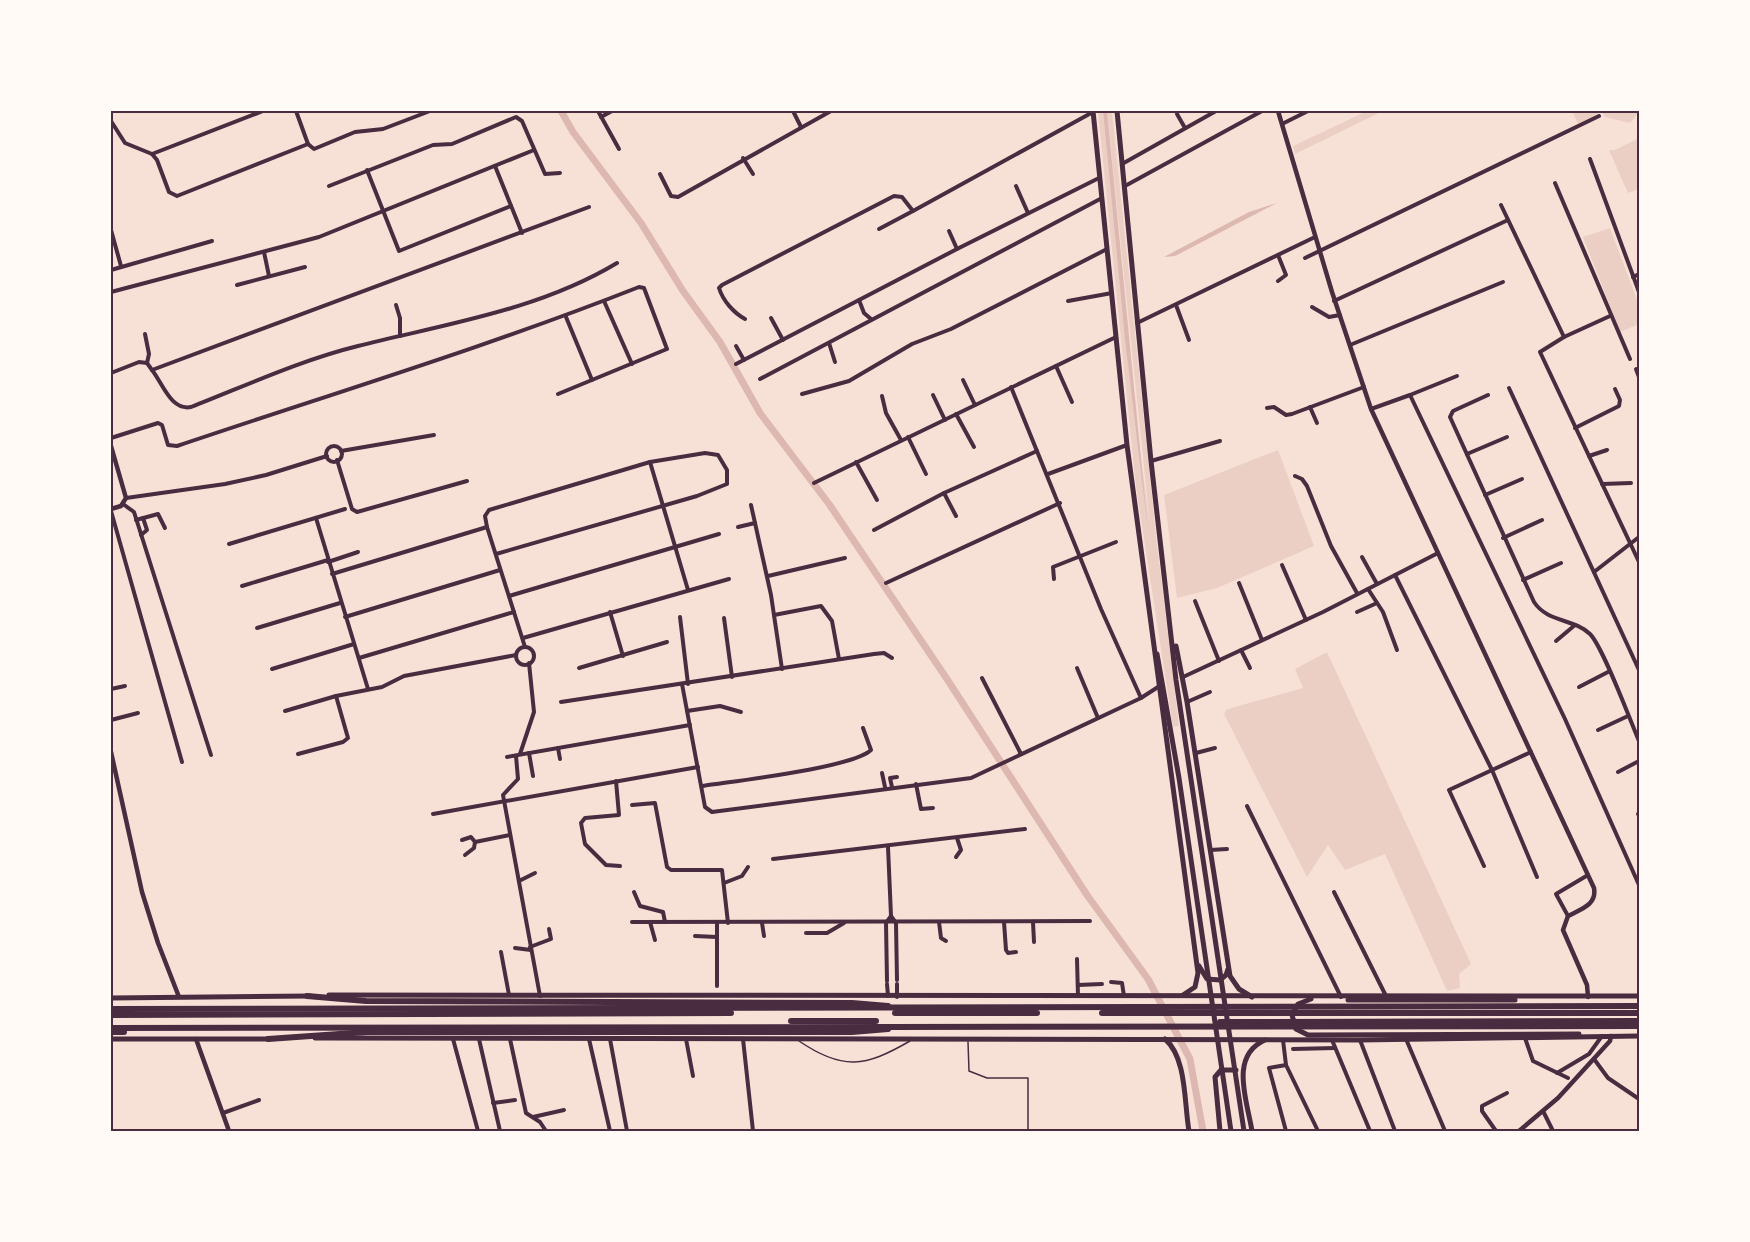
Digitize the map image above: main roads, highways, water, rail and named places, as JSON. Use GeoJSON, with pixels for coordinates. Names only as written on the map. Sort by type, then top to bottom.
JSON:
{"type":"FeatureCollection","features":[{"type":"Feature","properties":{"kind":"main road"},"geometry":{"type":"LineString","coordinates":[[1117,111],[1151,461],[1172,633],[1191,777],[1244,1131]]}},
{"type":"Feature","properties":{"kind":"main road"},"geometry":{"type":"LineString","coordinates":[[1093,112],[1126,445],[1197,962],[1198,979],[1195,987],[1180,996]]}},
{"type":"Feature","properties":{"kind":"main road"},"geometry":{"type":"LineString","coordinates":[[1172,633],[1183,677],[1233,983],[1252,997]]}},
{"type":"Feature","properties":{"kind":"main road"},"geometry":{"type":"LineString","coordinates":[[1152,635],[1179,778],[1231,1131]]}},
{"type":"Feature","properties":{"kind":"main road"},"geometry":{"type":"LineString","coordinates":[[1197,962],[1207,979],[1220,980],[1226,975],[1228,959]]}},
{"type":"Feature","properties":{"kind":"main road"},"geometry":{"type":"LineString","coordinates":[[111,998],[509,995],[1639,996]]}},
{"type":"Feature","properties":{"kind":"main road"},"geometry":{"type":"LineString","coordinates":[[307,996],[366,1001],[852,1002],[981,1014]]}},
{"type":"Feature","properties":{"kind":"main road"},"geometry":{"type":"LineString","coordinates":[[1588,997],[1487,1001],[1310,999],[1298,1004],[1292,1020],[1296,1029],[1308,1035],[1558,1032],[1600,1036]]}},
{"type":"Feature","properties":{"kind":"main road"},"geometry":{"type":"LineString","coordinates":[[111,1004],[143,1009]]}},
{"type":"Feature","properties":{"kind":"main road"},"geometry":{"type":"LineString","coordinates":[[111,1009],[1639,1006]]}},
{"type":"Feature","properties":{"kind":"main road"},"geometry":{"type":"LineString","coordinates":[[111,1015],[1639,1013]]}},
{"type":"Feature","properties":{"kind":"main road"},"geometry":{"type":"LineString","coordinates":[[111,1028],[981,1022],[1639,1021]]}},
{"type":"Feature","properties":{"kind":"main road"},"geometry":{"type":"LineString","coordinates":[[268,1039],[368,1032],[852,1032],[981,1022]]}},
{"type":"Feature","properties":{"kind":"main road"},"geometry":{"type":"LineString","coordinates":[[111,1028],[1639,1026]]}},
{"type":"Feature","properties":{"kind":"main road"},"geometry":{"type":"LineString","coordinates":[[111,1040],[794,1038],[1360,1040],[1639,1036]]}},
{"type":"Feature","properties":{"kind":"main road"},"geometry":{"type":"LineString","coordinates":[[1164,1038],[1173,1046],[1178,1062],[1189,1131]]}},
{"type":"Feature","properties":{"kind":"main road"},"geometry":{"type":"LineString","coordinates":[[1252,1131],[1243,1064],[1247,1053],[1255,1045],[1267,1040]]}},
{"type":"Feature","properties":{"kind":"main road"},"geometry":{"type":"LineString","coordinates":[[1220,1131],[1215,1077],[1221,1070],[1233,1068],[1239,1071],[1244,1083]]}},
{"type":"Feature","properties":{"kind":"waterway"},"geometry":{"type":"LineString","coordinates":[[561,111],[573,132],[641,223],[683,291],[720,342],[760,413],[829,504],[947,679],[1087,895],[1148,979],[1190,1059],[1203,1131]]}}]}
